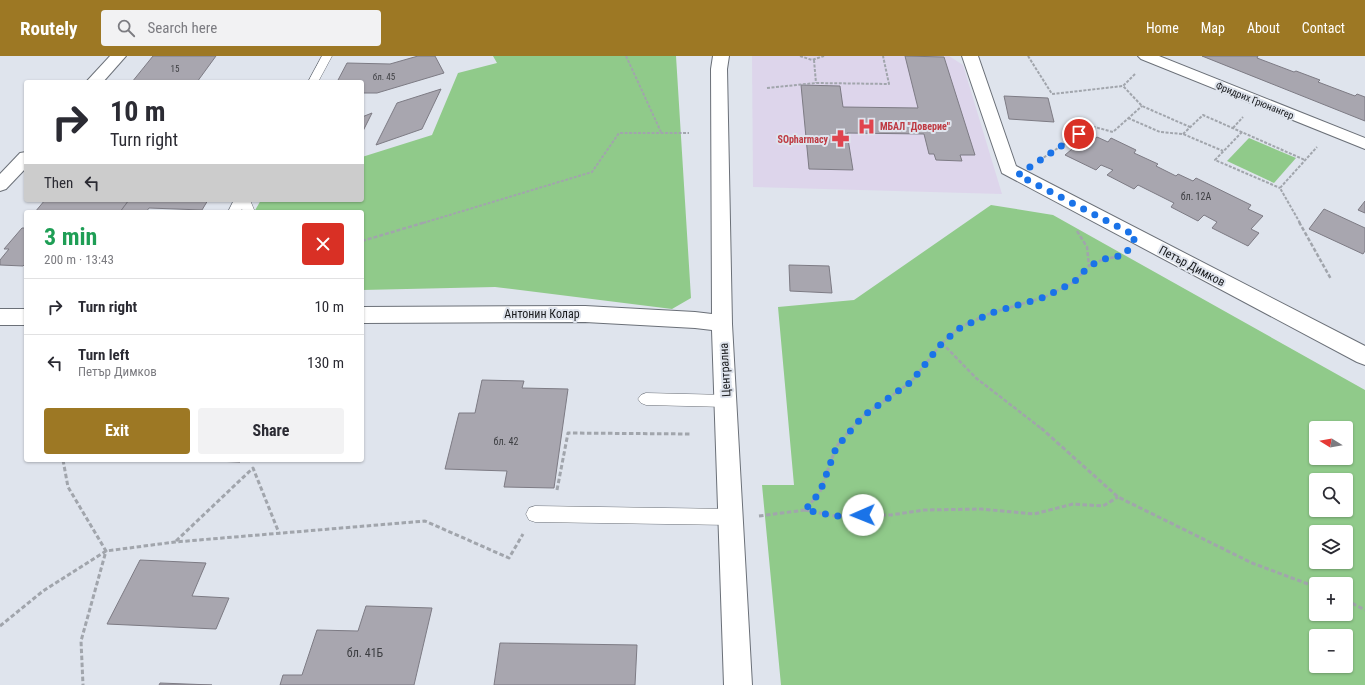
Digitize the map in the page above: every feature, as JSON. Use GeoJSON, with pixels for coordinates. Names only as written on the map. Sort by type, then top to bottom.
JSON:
{"type":"FeatureCollection","features":[{"type":"Feature","properties":{"kind":"street"},"geometry":{"type":"LineString","coordinates":[[96,80],[118,56]]}},
{"type":"Feature","properties":{"kind":"street","name":"Централна"},"geometry":{"type":"LineString","coordinates":[[721,56],[719,69],[722,324],[726,401],[742,517],[738,685]]}},
{"type":"Feature","properties":{"kind":"street"},"geometry":{"type":"LineString","coordinates":[[970,56],[1008,169],[1018,175]]}},
{"type":"Feature","properties":{"kind":"street","name":"Фридрих Грюнангер"},"geometry":{"type":"LineString","coordinates":[[1148,57],[1365,144]]}},
{"type":"Feature","properties":{"kind":"street"},"geometry":{"type":"LineString","coordinates":[[0,185],[24,159]]}},
{"type":"Feature","properties":{"kind":"street","name":"Петър Димков"},"geometry":{"type":"LineString","coordinates":[[1018,175],[1365,356]]}},
{"type":"Feature","properties":{"kind":"street","name":"Антонин Колар"},"geometry":{"type":"LineString","coordinates":[[364,315],[585,314],[695,320],[722,324]]}},
{"type":"Feature","properties":{"kind":"street"},"geometry":{"type":"LineString","coordinates":[[0,317],[24,317]]}},
{"type":"Feature","properties":{"kind":"lane"},"geometry":{"type":"LineString","coordinates":[[314,80],[327,56]]}},
{"type":"Feature","properties":{"kind":"lane"},"geometry":{"type":"LineString","coordinates":[[646,399],[726,401]]}},
{"type":"Feature","properties":{"kind":"lane"},"geometry":{"type":"LineString","coordinates":[[535,514],[742,517]]}},
{"type":"Feature","properties":{"kind":"path"},"geometry":{"type":"LineString","coordinates":[[626,56],[661,132]]}},
{"type":"Feature","properties":{"kind":"path"},"geometry":{"type":"LineString","coordinates":[[800,56],[808,60],[820,59],[824,56]]}},
{"type":"Feature","properties":{"kind":"path"},"geometry":{"type":"LineString","coordinates":[[767,88],[816,83],[889,84],[883,56]]}},
{"type":"Feature","properties":{"kind":"path"},"geometry":{"type":"LineString","coordinates":[[1028,56],[1052,94],[1123,86],[1148,57]]}},
{"type":"Feature","properties":{"kind":"path"},"geometry":{"type":"LineString","coordinates":[[814,60],[816,83]]}},
{"type":"Feature","properties":{"kind":"path"},"geometry":{"type":"LineString","coordinates":[[1123,86],[1142,106],[1190,127]]}},
{"type":"Feature","properties":{"kind":"path"},"geometry":{"type":"LineString","coordinates":[[1018,175],[1092,126],[1113,132],[1142,106]]}},
{"type":"Feature","properties":{"kind":"path"},"geometry":{"type":"LineString","coordinates":[[1183,134],[1203,115],[1305,160]]}},
{"type":"Feature","properties":{"kind":"path"},"geometry":{"type":"LineString","coordinates":[[1128,118],[1160,132],[1183,134],[1223,152]]}},
{"type":"Feature","properties":{"kind":"path"},"geometry":{"type":"LineString","coordinates":[[1280,188],[1331,131]]}},
{"type":"Feature","properties":{"kind":"path"},"geometry":{"type":"LineString","coordinates":[[1242,132],[1215,160],[1280,188],[1331,279]]}},
{"type":"Feature","properties":{"kind":"path"},"geometry":{"type":"LineString","coordinates":[[364,240],[592,172],[619,133],[689,133]]}},
{"type":"Feature","properties":{"kind":"path"},"geometry":{"type":"LineString","coordinates":[[805,510],[820,492],[836,448],[845,437],[863,416],[911,382],[942,343],[960,328],[991,313],[1045,297],[1074,282],[1089,266],[1104,259],[1125,255],[1136,236]]}},
{"type":"Feature","properties":{"kind":"path"},"geometry":{"type":"LineString","coordinates":[[942,343],[976,378],[1028,417],[1118,497],[1252,563],[1309,584]]}},
{"type":"Feature","properties":{"kind":"path"},"geometry":{"type":"LineString","coordinates":[[0,626],[43,592],[106,551],[175,542],[425,522],[509,558],[544,499],[558,489],[568,433],[691,434]]}},
{"type":"Feature","properties":{"kind":"path"},"geometry":{"type":"LineString","coordinates":[[63,462],[68,487],[106,551],[81,641],[83,685]]}},
{"type":"Feature","properties":{"kind":"path"},"geometry":{"type":"LineString","coordinates":[[175,542],[253,468],[279,533]]}},
{"type":"Feature","properties":{"kind":"path"},"geometry":{"type":"LineString","coordinates":[[742,517],[805,510],[835,516],[891,515],[924,510],[982,509],[1034,514],[1073,504],[1103,506],[1118,497]]}},
{"type":"Feature","properties":{"kind":"path"},"geometry":{"type":"LineString","coordinates":[[1353,604],[1365,610]]}},
{"type":"Feature","properties":{"kind":"shaded area","name":"МБАЛ \"Доверие\""},"geometry":{"type":"Polygon","coordinates":[[[752,56],[949,56],[963,65],[1002,194],[753,187],[752,56]]]}},
{"type":"Feature","properties":{"kind":"green space"},"geometry":{"type":"Polygon","coordinates":[[[493,56],[676,56],[691,298],[672,309],[495,287],[364,290],[364,210],[255,210],[260,202],[364,202],[364,156],[432,135],[458,73],[497,63],[493,56]]]}},
{"type":"Feature","properties":{"kind":"green space"},"geometry":{"type":"Polygon","coordinates":[[[1249,138],[1296,158],[1274,183],[1227,161],[1249,138]]]}},
{"type":"Feature","properties":{"kind":"green space"},"geometry":{"type":"Polygon","coordinates":[[[991,205],[1053,215],[1365,390],[1365,685],[781,685],[762,485],[794,485],[778,307],[854,300],[991,205]]]}},
{"type":"Feature","properties":{"kind":"building"},"geometry":{"type":"Polygon","coordinates":[[[153,56],[216,56],[198,80],[134,80],[153,56]]]}},
{"type":"Feature","properties":{"kind":"building"},"geometry":{"type":"Polygon","coordinates":[[[418,56],[435,56],[444,73],[377,93],[364,93],[364,80],[338,80],[347,63],[390,64],[418,56]]]}},
{"type":"Feature","properties":{"kind":"building"},"geometry":{"type":"Polygon","coordinates":[[[905,56],[944,57],[975,155],[960,155],[962,161],[936,160],[934,154],[929,154],[924,134],[847,133],[853,170],[809,169],[801,85],[840,86],[843,107],[918,108],[905,56]]]}},
{"type":"Feature","properties":{"kind":"building"},"geometry":{"type":"Polygon","coordinates":[[[1202,56],[1258,56],[1257,58],[1320,80],[1318,82],[1355,96],[1357,94],[1365,97],[1365,121],[1202,56]]]}},
{"type":"Feature","properties":{"kind":"building"},"geometry":{"type":"Polygon","coordinates":[[[441,89],[422,129],[376,145],[397,103],[441,89]]]}},
{"type":"Feature","properties":{"kind":"building"},"geometry":{"type":"Polygon","coordinates":[[[1004,96],[1048,98],[1054,122],[1009,119],[1004,96]]]}},
{"type":"Feature","properties":{"kind":"building"},"geometry":{"type":"Polygon","coordinates":[[[372,113],[364,129],[364,116],[372,113]]]}},
{"type":"Feature","properties":{"kind":"building"},"geometry":{"type":"Polygon","coordinates":[[[1097,137],[1108,142],[1111,138],[1136,150],[1134,153],[1158,164],[1156,166],[1176,176],[1178,174],[1193,181],[1196,178],[1251,205],[1248,209],[1263,216],[1251,229],[1259,233],[1248,246],[1212,228],[1217,222],[1204,215],[1198,221],[1171,207],[1174,203],[1138,185],[1134,189],[1107,175],[1113,170],[1101,165],[1096,170],[1065,155],[1078,144],[1084,147],[1097,137]]]}},
{"type":"Feature","properties":{"kind":"building"},"geometry":{"type":"Polygon","coordinates":[[[1365,201],[1365,213],[1358,210],[1365,201]]]}},
{"type":"Feature","properties":{"kind":"building"},"geometry":{"type":"Polygon","coordinates":[[[43,202],[128,202],[122,210],[37,210],[43,202]]]}},
{"type":"Feature","properties":{"kind":"building"},"geometry":{"type":"Polygon","coordinates":[[[128,202],[207,202],[202,210],[149,208],[148,210],[122,210],[128,202]]]}},
{"type":"Feature","properties":{"kind":"building"},"geometry":{"type":"Polygon","coordinates":[[[1324,209],[1365,228],[1365,251],[1363,254],[1309,229],[1324,209]]]}},
{"type":"Feature","properties":{"kind":"building"},"geometry":{"type":"Polygon","coordinates":[[[22,228],[24,228],[24,265],[0,265],[0,260],[9,249],[4,249],[22,228]]]}},
{"type":"Feature","properties":{"kind":"building"},"geometry":{"type":"Polygon","coordinates":[[[789,265],[829,266],[832,293],[790,291],[789,265]]]}},
{"type":"Feature","properties":{"kind":"building"},"geometry":{"type":"Polygon","coordinates":[[[482,380],[524,381],[522,388],[568,389],[554,488],[504,487],[507,471],[445,469],[459,413],[475,413],[482,380]]]}},
{"type":"Feature","properties":{"kind":"building"},"geometry":{"type":"Polygon","coordinates":[[[140,560],[206,563],[192,596],[229,598],[216,629],[107,624],[140,560]]]}},
{"type":"Feature","properties":{"kind":"building"},"geometry":{"type":"Polygon","coordinates":[[[366,606],[432,608],[414,685],[280,685],[283,675],[302,675],[317,630],[358,631],[366,606]]]}},
{"type":"Feature","properties":{"kind":"building"},"geometry":{"type":"Polygon","coordinates":[[[500,643],[637,645],[635,685],[494,685],[500,643]]]}},
{"type":"Feature","properties":{"kind":"building"},"geometry":{"type":"Polygon","coordinates":[[[160,683],[212,685],[159,685],[160,683]]]}},
{"type":"Feature","properties":{"kind":"place","name":"МБАЛ \"Доверие\""},"geometry":{"type":"Point","coordinates":[867,126]}},
{"type":"Feature","properties":{"kind":"place","name":"SOpharmacy"},"geometry":{"type":"Point","coordinates":[841,139]}},
{"type":"Feature","properties":{"kind":"route"},"geometry":{"type":"LineString","coordinates":[[863,515],[835,516],[805,510],[820,492],[836,448],[863,416],[911,382],[942,343],[960,328],[991,313],[1045,297],[1055,292],[1074,282],[1089,266],[1104,259],[1125,255],[1136,236],[1018,175],[1079,134]]}}]}
